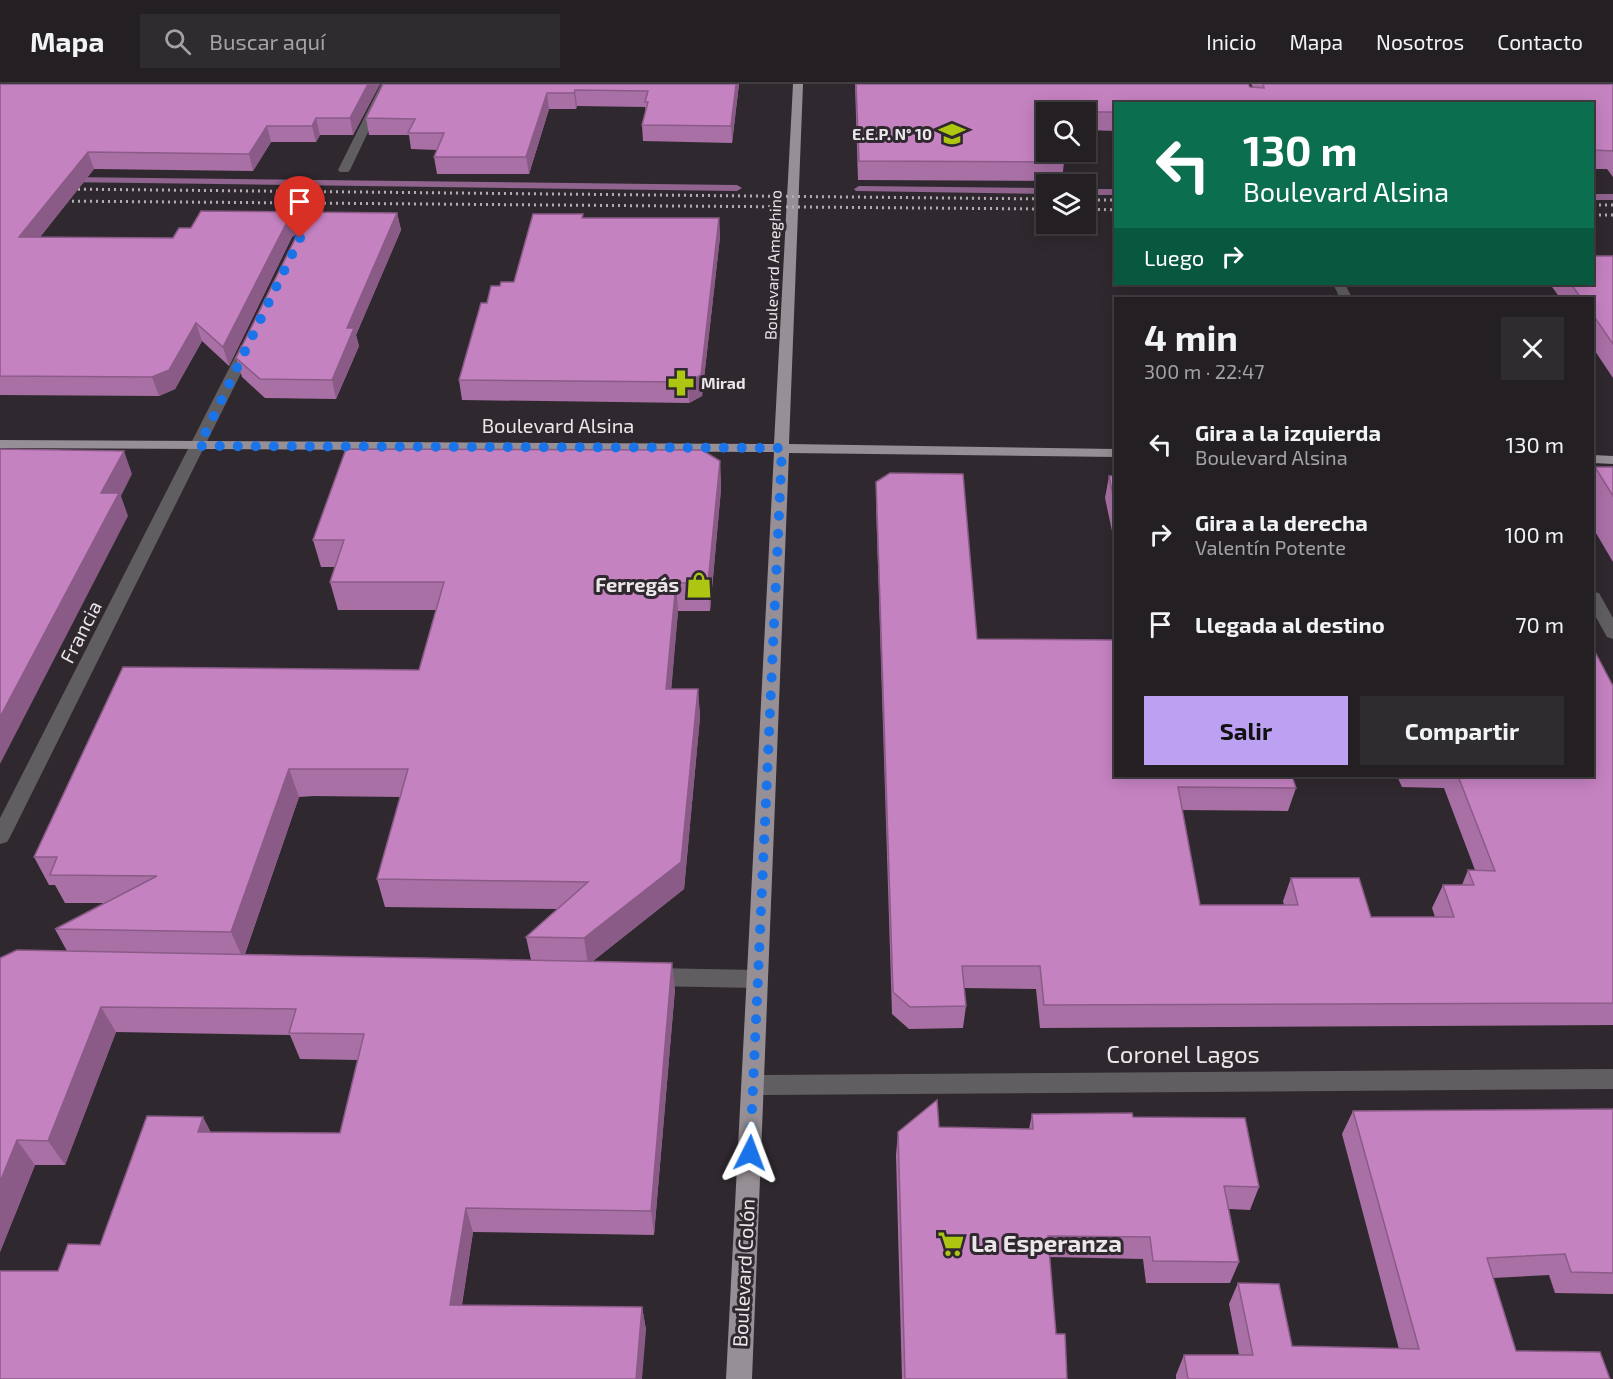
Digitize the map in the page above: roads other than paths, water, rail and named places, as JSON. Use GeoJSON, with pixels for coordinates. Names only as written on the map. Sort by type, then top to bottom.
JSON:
{"type":"FeatureCollection","features":[{"type":"Feature","properties":{"kind":"main road","name":"Boulevard Ameghino"},"geometry":{"type":"LineString","coordinates":[[782,448],[798,84]]}},
{"type":"Feature","properties":{"kind":"main road","name":"Boulevard Alsina"},"geometry":{"type":"LineString","coordinates":[[0,444],[782,448],[1114,453]]}},
{"type":"Feature","properties":{"kind":"main road","name":"Boulevard Colón"},"geometry":{"type":"LineString","coordinates":[[739,1379],[782,448]]}},
{"type":"Feature","properties":{"kind":"main road"},"geometry":{"type":"LineString","coordinates":[[1594,459],[1613,459]]}},
{"type":"Feature","properties":{"kind":"street"},"geometry":{"type":"LineString","coordinates":[[344,170],[386,84]]}},
{"type":"Feature","properties":{"kind":"street","name":"Francia"},"geometry":{"type":"LineString","coordinates":[[0,837],[255,332]]}},
{"type":"Feature","properties":{"kind":"street"},"geometry":{"type":"LineString","coordinates":[[1594,599],[1613,633]]}},
{"type":"Feature","properties":{"kind":"street"},"geometry":{"type":"LineString","coordinates":[[627,977],[757,980]]}},
{"type":"Feature","properties":{"kind":"street","name":"Coronel Lagos"},"geometry":{"type":"LineString","coordinates":[[754,1085],[1613,1079]]}},
{"type":"Feature","properties":{"kind":"waterway"},"geometry":{"type":"LineString","coordinates":[[66,180],[737,188]]}},
{"type":"Feature","properties":{"kind":"waterway"},"geometry":{"type":"LineString","coordinates":[[859,189],[1036,191]]}},
{"type":"Feature","properties":{"kind":"waterway"},"geometry":{"type":"LineString","coordinates":[[1096,192],[1114,192]]}},
{"type":"Feature","properties":{"kind":"waterway"},"geometry":{"type":"LineString","coordinates":[[1594,197],[1613,197]]}},
{"type":"Feature","properties":{"kind":"railway"},"geometry":{"type":"LineString","coordinates":[[60,189],[1036,199]]}},
{"type":"Feature","properties":{"kind":"railway"},"geometry":{"type":"LineString","coordinates":[[1096,200],[1114,200]]}},
{"type":"Feature","properties":{"kind":"railway"},"geometry":{"type":"LineString","coordinates":[[54,201],[1036,209]]}},
{"type":"Feature","properties":{"kind":"railway"},"geometry":{"type":"LineString","coordinates":[[1594,205],[1613,205]]}},
{"type":"Feature","properties":{"kind":"railway"},"geometry":{"type":"LineString","coordinates":[[1096,209],[1114,210]]}},
{"type":"Feature","properties":{"kind":"railway"},"geometry":{"type":"LineString","coordinates":[[1594,215],[1613,215]]}},
{"type":"Feature","properties":{"kind":"place","name":"E.E.P. N° 10"},"geometry":{"type":"Point","coordinates":[952,134]}},
{"type":"Feature","properties":{"kind":"place","name":"Mirad"},"geometry":{"type":"Point","coordinates":[681,383]}},
{"type":"Feature","properties":{"kind":"place","name":"Ferregás"},"geometry":{"type":"Point","coordinates":[699,585]}},
{"type":"Feature","properties":{"kind":"place","name":"La Esperanza"},"geometry":{"type":"Point","coordinates":[951,1244]}}]}
